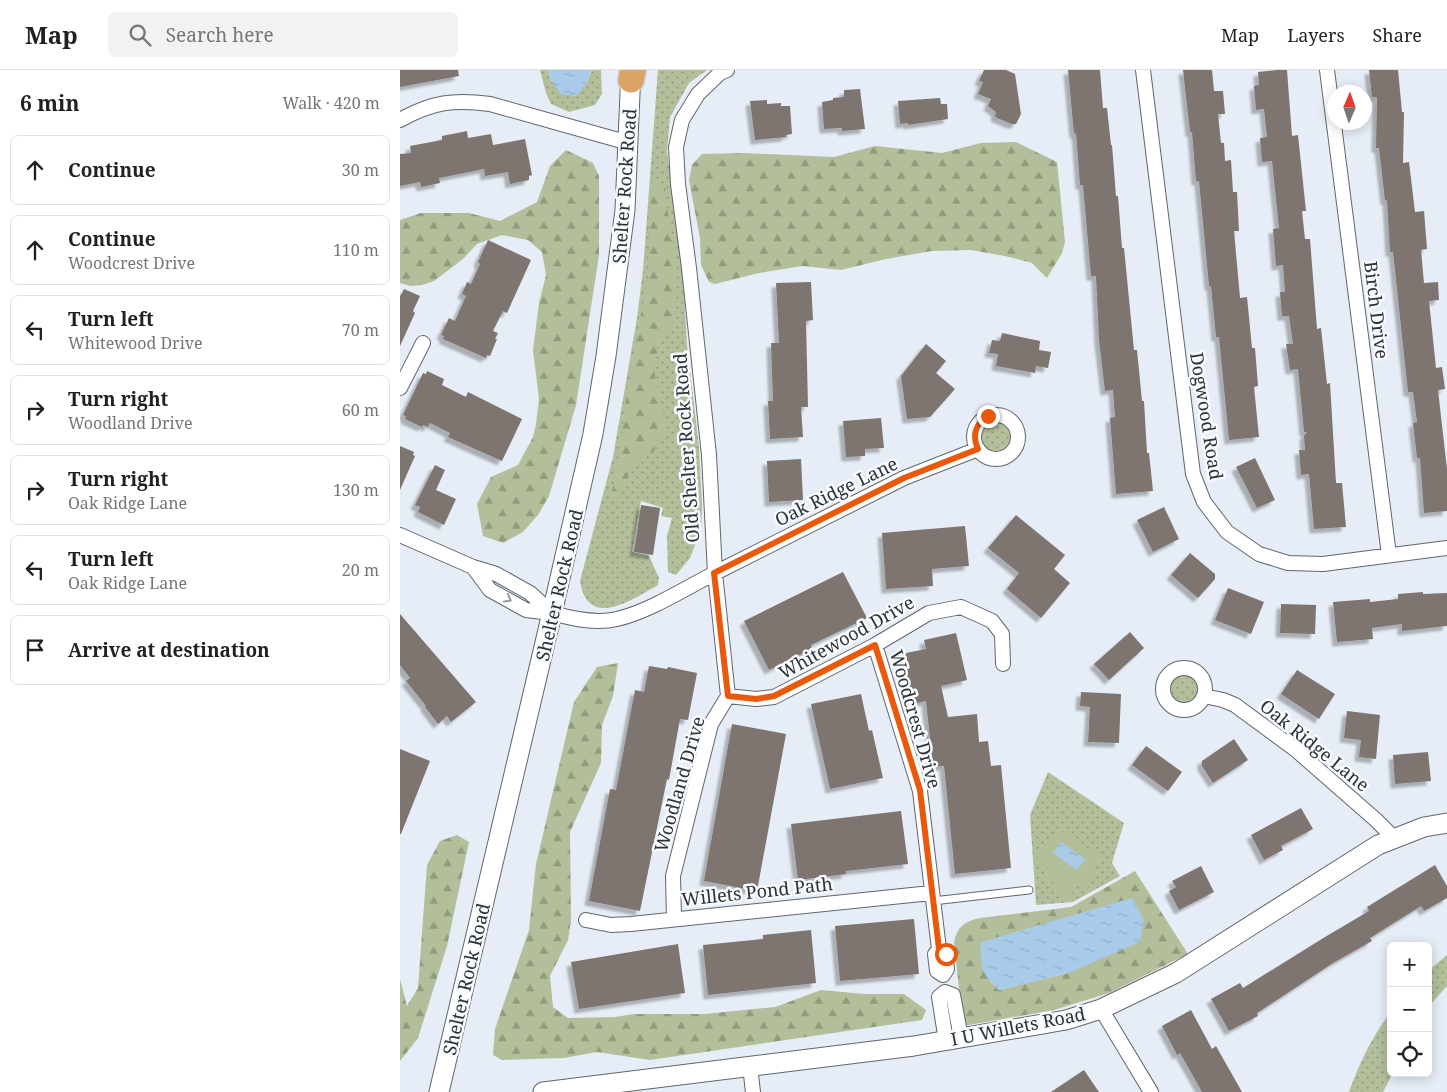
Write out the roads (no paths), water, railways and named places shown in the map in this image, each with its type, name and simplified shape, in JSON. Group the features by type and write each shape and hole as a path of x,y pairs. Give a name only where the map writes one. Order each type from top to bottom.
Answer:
{"main road":[{"name":"Shelter Rock Road","path":"439,1092 552,613 592,434 606,356 625,210 632,73"},
{"name":"I U Willets Road","path":"543,1092 622,1087 750,1066 914,1046 1066,1020 1101,1009 1176,973 1378,845 1424,827 1447,823"}],"street":[{"name":"Old Shelter Rock Road","path":"714,573 708,455 689,268 678,184 676,147 682,120 698,94 720,73 727,70"},
{"name":"Dogwood Road","path":"1142,70 1193,474 1204,502 1227,532 1258,554 1288,563 1323,564 1447,548"},
{"name":"Birch Drive","path":"1327,70 1389,555"},
{"path":"400,120 419,109 441,102 470,101 490,104 629,142"},
{"path":"400,388 423,343"},
{"name":"Oak Ridge Lane","path":"714,573 904,478 978,449"},
{"path":"400,535 472,567 490,590 526,610 552,613 568,618 615,620 645,608 714,573 728,696"},
{"name":"Whitewood Drive","path":"728,696 756,699 774,696 875,645 930,612 961,607 992,621 1002,634 1003,664"},
{"name":"Woodcrest Drive","path":"875,645 920,790 939,949 946,954 947,969 943,975 945,992 953,996 953,1039"},
{"name":"Woodland Drive","path":"674,919 673,876 712,724 728,696"},
{"name":"Oak Ridge Lane","path":"1204,696 1235,705 1296,750 1394,838"},
{"name":"Willets Pond Path","path":"586,920 611,925 932,897"},
{"path":"1101,1009 1151,1092"},
{"path":"750,1066 753,1092"}],"lane":[{"path":"932,897 1029,890"}],"water":[{"path":"548,70 592,70 586,84 576,96 561,94 552,82"},
{"path":"1061,842 1085,859 1077,870 1053,853"},
{"path":"1132,898 1144,920 1140,942 1068,973 999,990 985,974 981,963 981,942"}]}
